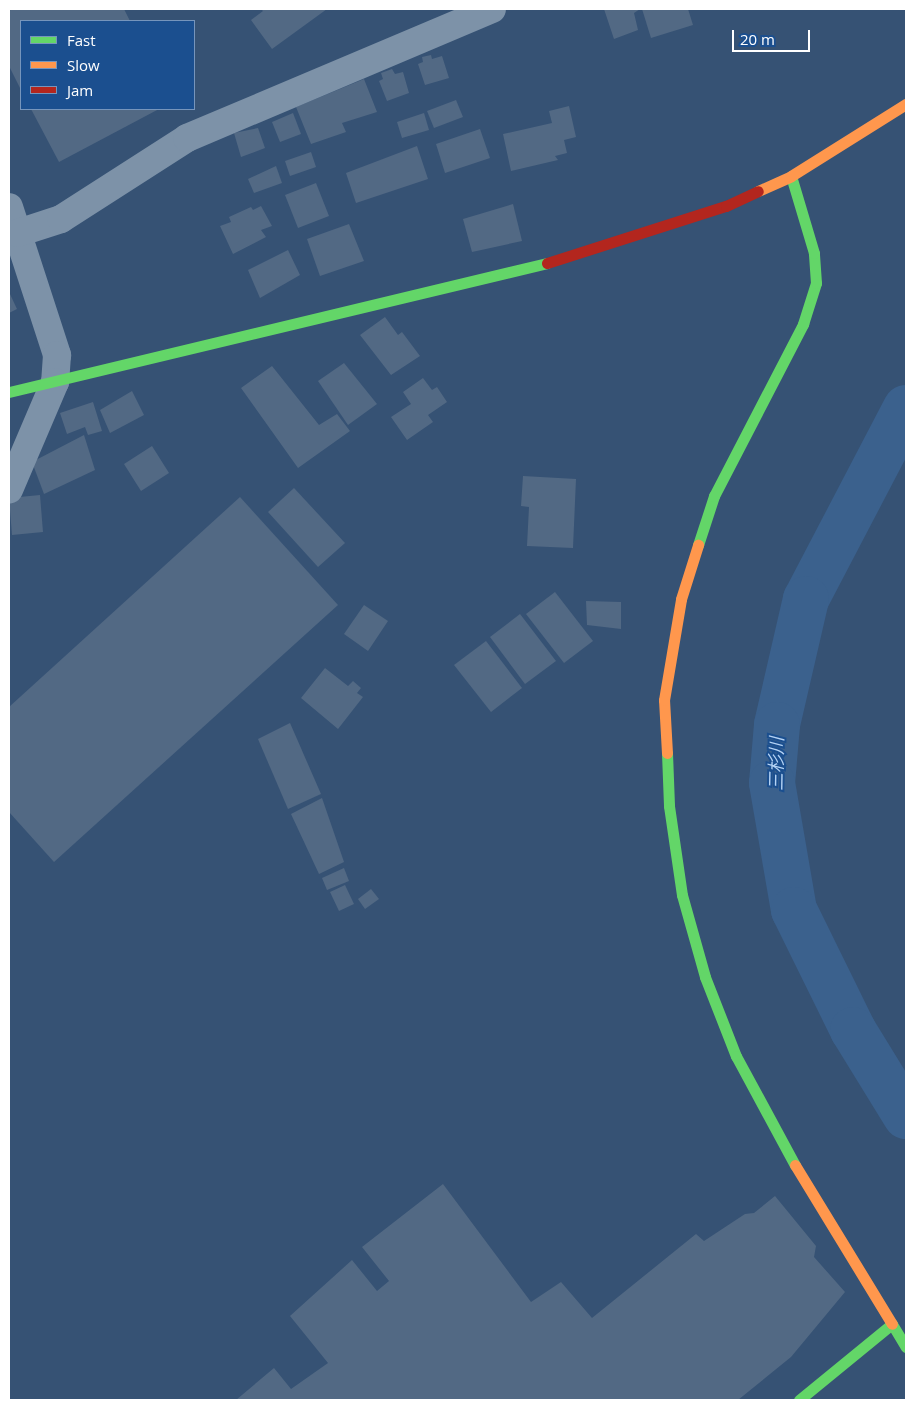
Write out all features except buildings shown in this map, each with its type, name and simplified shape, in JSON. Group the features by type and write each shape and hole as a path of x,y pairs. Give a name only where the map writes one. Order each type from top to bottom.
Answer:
{"street":[{"path":"18,233 61,219 187,138 492,9"},
{"path":"9,392 575,256 726,206 791,176 906,104"},
{"path":"791,176 814,254 816,283 802,324 714,496 681,599 664,700 669,806 682,895 704,977 736,1056 774,1130 906,1347"},
{"path":"9,207 56,355 54,382 9,490"},
{"path":"799,1400 892,1324"}],"waterway":[{"name":"三杉川","path":"906,408 806,599 777,725 772,783 794,910 853,1030 906,1116"}],"traffic: fast":[{"path":"698,545 714,496 803,324 816,283 814,253 791,176"},
{"path":"9,392 547,263"},
{"path":"667,753 669,806 682,895 705,977 736,1056 795,1165"},
{"path":"799,1400 892,1324 906,1347"}],"traffic: slow":[{"path":"758,191 791,176 906,104"},
{"path":"667,753 664,700 681,599 698,545"},
{"path":"795,1165 892,1324"}],"traffic: jam":[{"path":"547,263 726,206 758,191"}]}
